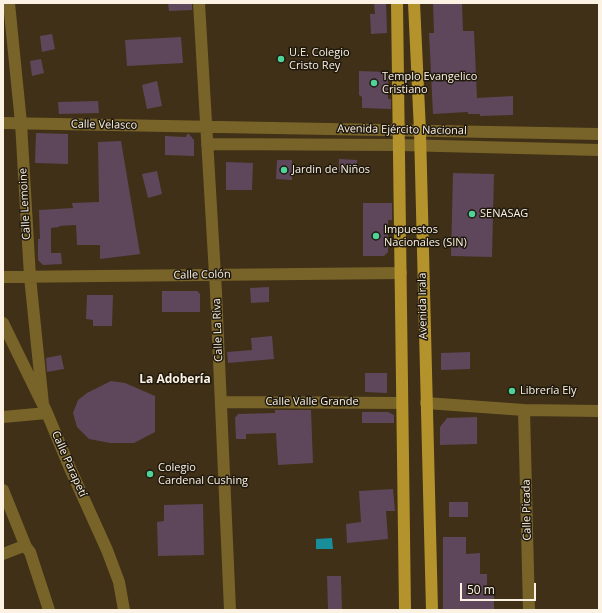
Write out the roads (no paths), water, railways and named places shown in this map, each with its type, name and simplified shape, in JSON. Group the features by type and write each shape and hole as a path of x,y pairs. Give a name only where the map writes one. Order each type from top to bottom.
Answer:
{"main road":[{"name":"Avenida Irala","path":"397,3 400,130 405,610"},
{"name":"Avenida Irala","path":"414,3 420,131 432,610"}],"street":[{"name":"Calle Lemoine","path":"9,3 21,123 30,276 45,409"},
{"name":"Calle La Riva","path":"199,3 215,275 230,610"},
{"name":"Calle Velasco","path":"3,123 206,127"},
{"name":"Avenida Ejército Nacional","path":"206,127 599,134"},
{"name":"Avenida Ejército Nacional","path":"207,144 400,145 599,150"},
{"name":"Calle Colón","path":"3,277 401,273"},
{"name":"Calle Parapetí","path":"3,323 45,409 107,550 119,582 121,610"},
{"name":"Calle Valle Grande","path":"221,402 402,403"},
{"path":"426,403 524,410 599,411"},
{"path":"3,417 45,409"},
{"name":"Calle Picada","path":"524,410 529,610"},
{"path":"3,490 26,547 30,552 49,610"},
{"path":"3,554 21,547 26,547"}],"water":[{"path":"332,538 333,549 316,549 316,539"}],"place":[{"name":"U.E. Colegio Cristo Rey","path":"281,59"},
{"name":"Templo Evangelico Cristiano","path":"374,83"},
{"name":"Jardin de Niños","path":"284,170"},
{"name":"SENASAG","path":"472,214"},
{"name":"Impuestos Nacionales (SIN)","path":"376,236"},
{"name":"Librería Ely","path":"512,391"},
{"name":"Colegio Cardenal Cushing","path":"150,474"}],"district":[{"name":"La Adobería","path":"175,380"}]}
